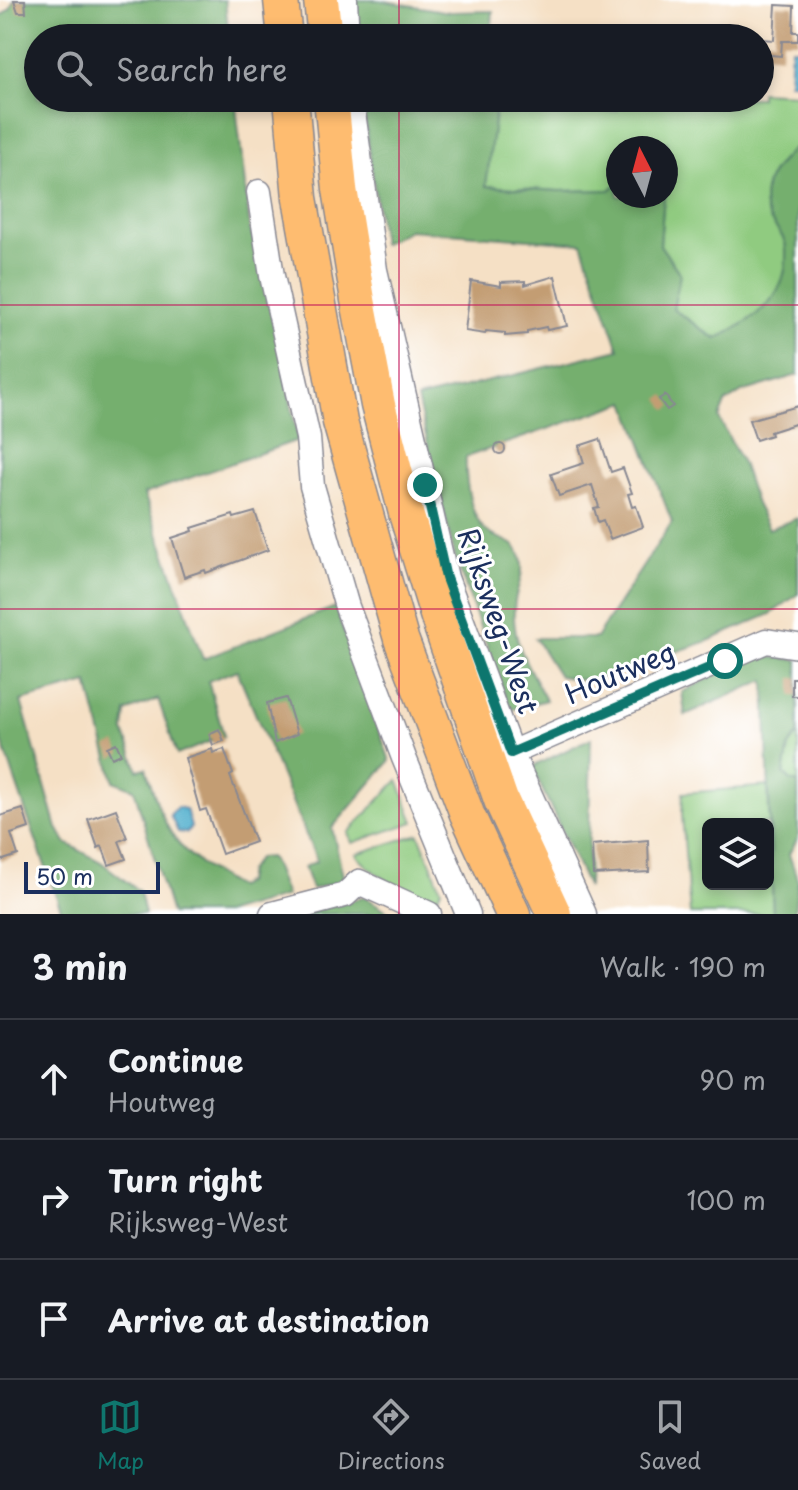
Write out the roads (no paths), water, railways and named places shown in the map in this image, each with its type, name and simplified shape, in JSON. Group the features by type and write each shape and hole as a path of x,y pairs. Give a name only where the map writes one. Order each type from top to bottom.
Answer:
{"highway":[{"path":"281,0 284,24"},
{"path":"321,0 324,24"},
{"path":"292,112 300,198 340,422 401,639 467,814 513,914"},
{"path":"332,112 340,189 358,300 378,405 407,517 440,624 501,800 554,914"}],"street":[{"path":"345,0 346,24"},
{"name":"Rijksweg-West","path":"353,112 375,270 446,578 511,753 584,914"},
{"path":"259,192 272,276 308,438 312,486 347,607 465,908 438,914"},
{"name":"Houtweg","path":"511,753 766,641 798,646"},
{"path":"272,914 345,895 359,882 429,914"}],"water":[{"path":"791,48 798,48 798,83 789,82"},
{"path":"177,807 186,809 191,827 186,833 178,832 170,815"}]}
